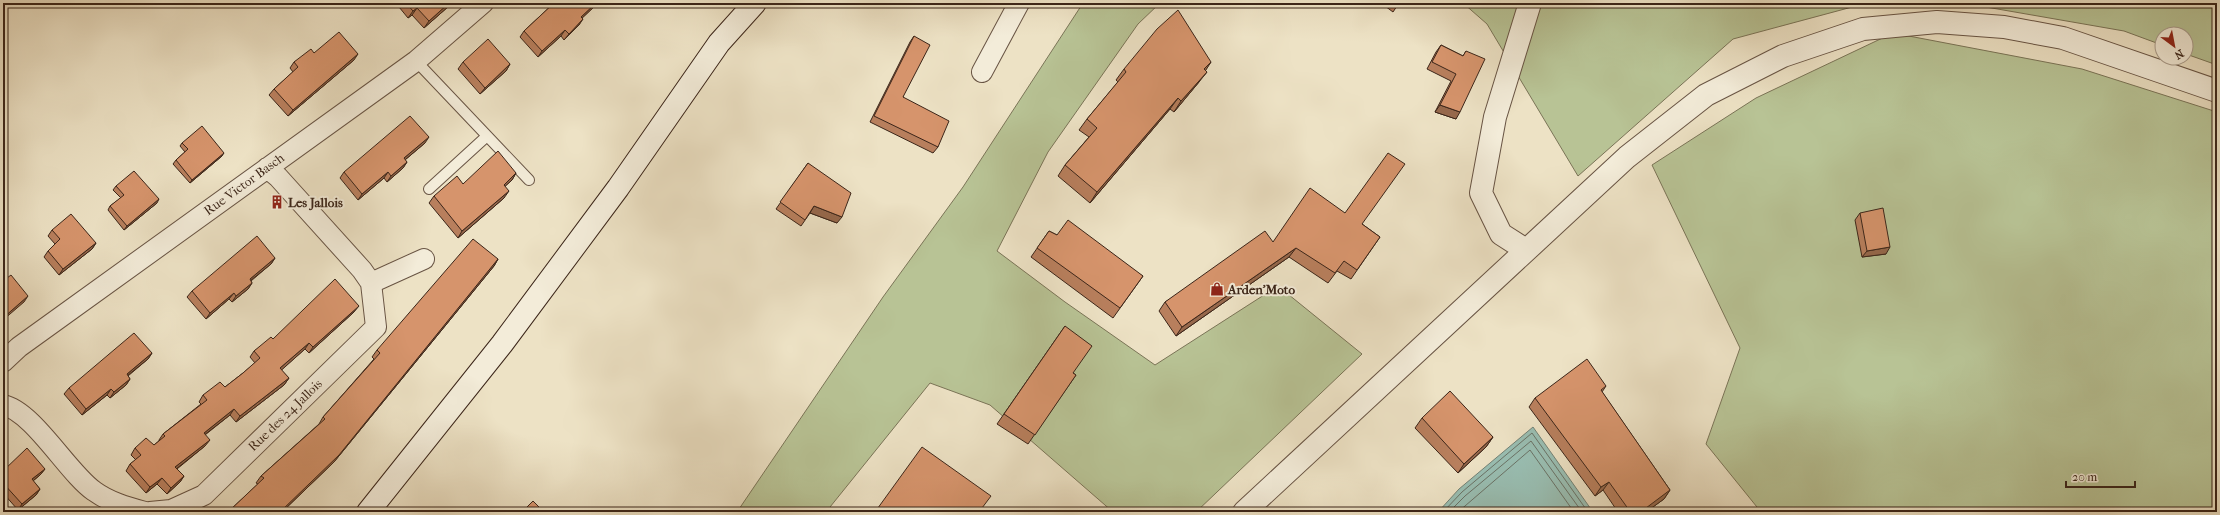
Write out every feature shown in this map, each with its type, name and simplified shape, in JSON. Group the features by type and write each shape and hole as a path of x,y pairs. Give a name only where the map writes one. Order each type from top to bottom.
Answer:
{"street":[{"name":"Rue Victor Basch","path":"3,362 19,347 416,61 483,3"},
{"path":"368,512 502,344 618,188 719,43 755,3"},
{"path":"982,72 1019,3"},
{"path":"1526,250 1501,234 1481,192 1495,117 1530,3"},
{"path":"1244,512 1627,157 1706,95 1783,56 1863,29 1938,22 2004,27 2063,38 2217,91"},
{"name":"Rue des 24 Jallois","path":"150,512 172,510 204,495 376,327 371,283 362,270 278,177 266,168"},
{"path":"371,283 424,259"},
{"path":"3,405 29,421 93,491 117,504 145,512"}],"lane":[{"path":"416,61 529,180"},
{"path":"429,189 487,136"}],"green space":[{"path":"1083,3 1160,3 1138,24 1048,152 997,251 1065,302 1155,365 1278,286 1362,354 1196,512 1113,512 990,405 930,383 826,512 737,512 883,297 963,187"},
{"path":"1463,3 1867,3 1733,39 1578,176 1487,24"},
{"path":"1963,3 2217,3 2217,65 2194,57 2194,26 2154,26 2154,42 2124,31"},
{"path":"1893,33 2082,69 2217,112 2217,512 1761,512 1706,444 1740,348 1652,165 1756,98"}],"water":[{"path":"1533,427 1593,512 1438,512 1459,489"}],"building":[{"path":"406,3 449,3 429,21 417,8 413,11"},
{"path":"554,3 596,3 581,17 583,19 569,34 565,30 542,51 524,31"},
{"path":"1178,10 1211,62 1204,69 1207,72 1181,101 1178,98 1097,192 1065,165 1097,128 1087,119 1126,72 1124,69 1157,29"},
{"path":"339,32 358,54 293,110 274,89 298,67 294,62 311,49 314,53"},
{"path":"914,36 930,45 903,97 949,121 938,147 874,116"},
{"path":"488,39 510,64 485,88 463,62"},
{"path":"1441,45 1463,56 1466,51 1485,59 1460,112 1440,105 1456,74 1432,62"},
{"path":"410,116 429,137 404,158 407,162 391,176 388,172 362,194 344,172"},
{"path":"202,126 224,153 192,180 176,160 188,149 182,143"},
{"path":"498,151 516,173 504,185 509,191 462,231 434,196 457,176 463,184"},
{"path":"1388,153 1405,164 1362,224 1380,237 1357,270 1344,261 1335,273 1296,248 1182,327 1165,302 1265,231 1273,242 1310,188 1345,213"},
{"path":"808,163 851,193 842,217 814,206 805,220 780,202"},
{"path":"134,171 159,199 127,226 110,206 124,195 116,186"},
{"path":"1883,208 1890,247 1867,251 1860,213"},
{"path":"71,214 96,243 63,269 48,251 60,239 52,230"},
{"path":"1068,220 1143,276 1120,308 1037,248 1049,231 1057,235"},
{"path":"257,236 275,258 250,279 252,283 236,296 234,293 210,313 192,291"},
{"path":"473,239 498,259 339,455 280,512 228,512 264,478 261,476 325,419 323,417 380,353 377,350"},
{"path":"11,275 28,296 3,318 3,281"},
{"path":"335,279 359,306 313,347 309,343 280,368 289,378 240,416 234,409 204,433 210,440 175,467 184,476 171,488 162,478 150,487 130,464 141,455 135,448 146,438 154,445 165,436 163,434 207,400 203,395 220,382 225,387 243,373 260,358 254,351 271,337 273,339"},
{"path":"1065,326 1092,346 1073,373 1076,375 1035,435 1004,414"},
{"path":"134,333 152,353 127,374 130,379 114,392 111,389 86,409 69,388"},
{"path":"1587,359 1606,386 1601,390 1670,490 1642,511 1629,510 1609,482 1601,487 1535,398"},
{"path":"1450,391 1493,437 1464,464 1422,418"},
{"path":"922,447 991,496 979,512 875,512"},
{"path":"27,448 45,469 32,479 40,489 22,504 3,483 3,471"},
{"path":"533,501 544,512 522,512"}],"place":[{"name":"Les Jallois","path":"277,202"},
{"name":"Arden'Moto","path":"1217,289"}]}
